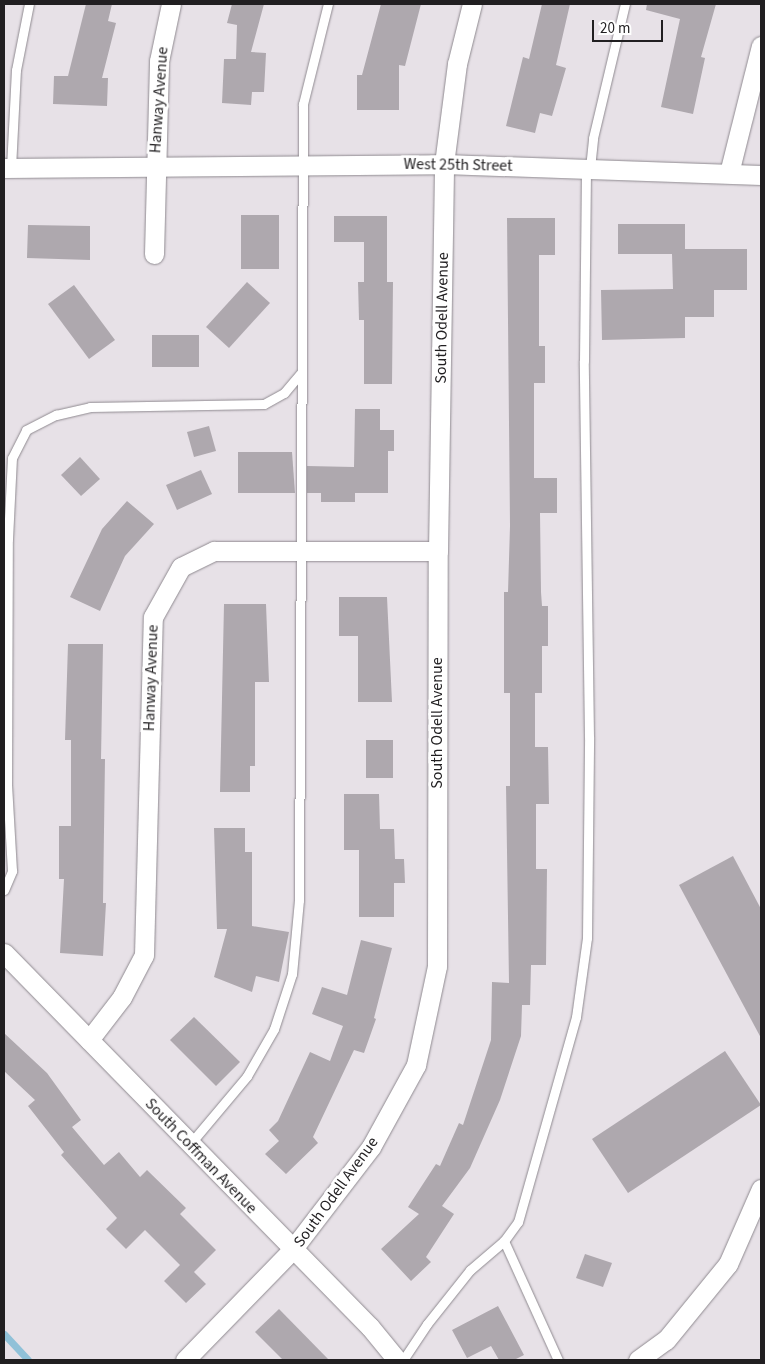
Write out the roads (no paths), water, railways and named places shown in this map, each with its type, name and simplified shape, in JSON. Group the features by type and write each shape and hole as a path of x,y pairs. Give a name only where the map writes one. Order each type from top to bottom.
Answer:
{"street":[{"name":"Hanway Avenue","path":"154,167 159,61 171,4"},
{"name":"South Odell Avenue","path":"185,1360 292,1250 371,1147 416,1065 420,1047 437,966 438,550 444,164 457,64 472,4"},
{"path":"729,173 761,46"},
{"name":"West 25th Street","path":"7,168 444,164 761,175"},
{"path":"154,167 154,254"},
{"name":"Hanway Avenue","path":"89,1040 122,997 144,955 153,617 181,567 214,550 438,550"},
{"name":"South Coffman Avenue","path":"4,953 292,1250 370,1327 397,1360"},
{"path":"638,1360 666,1340 728,1264 761,1188"}],"lane":[{"path":"7,168 16,70 29,4"},
{"path":"190,1144 247,1076 274,1030 292,974 298,900 303,104 328,4"},
{"path":"404,1360 427,1324 470,1270 504,1241 518,1222 557,1090 576,1016 587,938 589,737 584,361 588,168 599,110 625,4"},
{"path":"4,890 12,871 7,785 11,476 12,458 26,430 56,415 90,407 264,404 284,394 301,373"},
{"path":"504,1241 558,1360"}],"waterway":[{"path":"4,1334 28,1360"}]}
